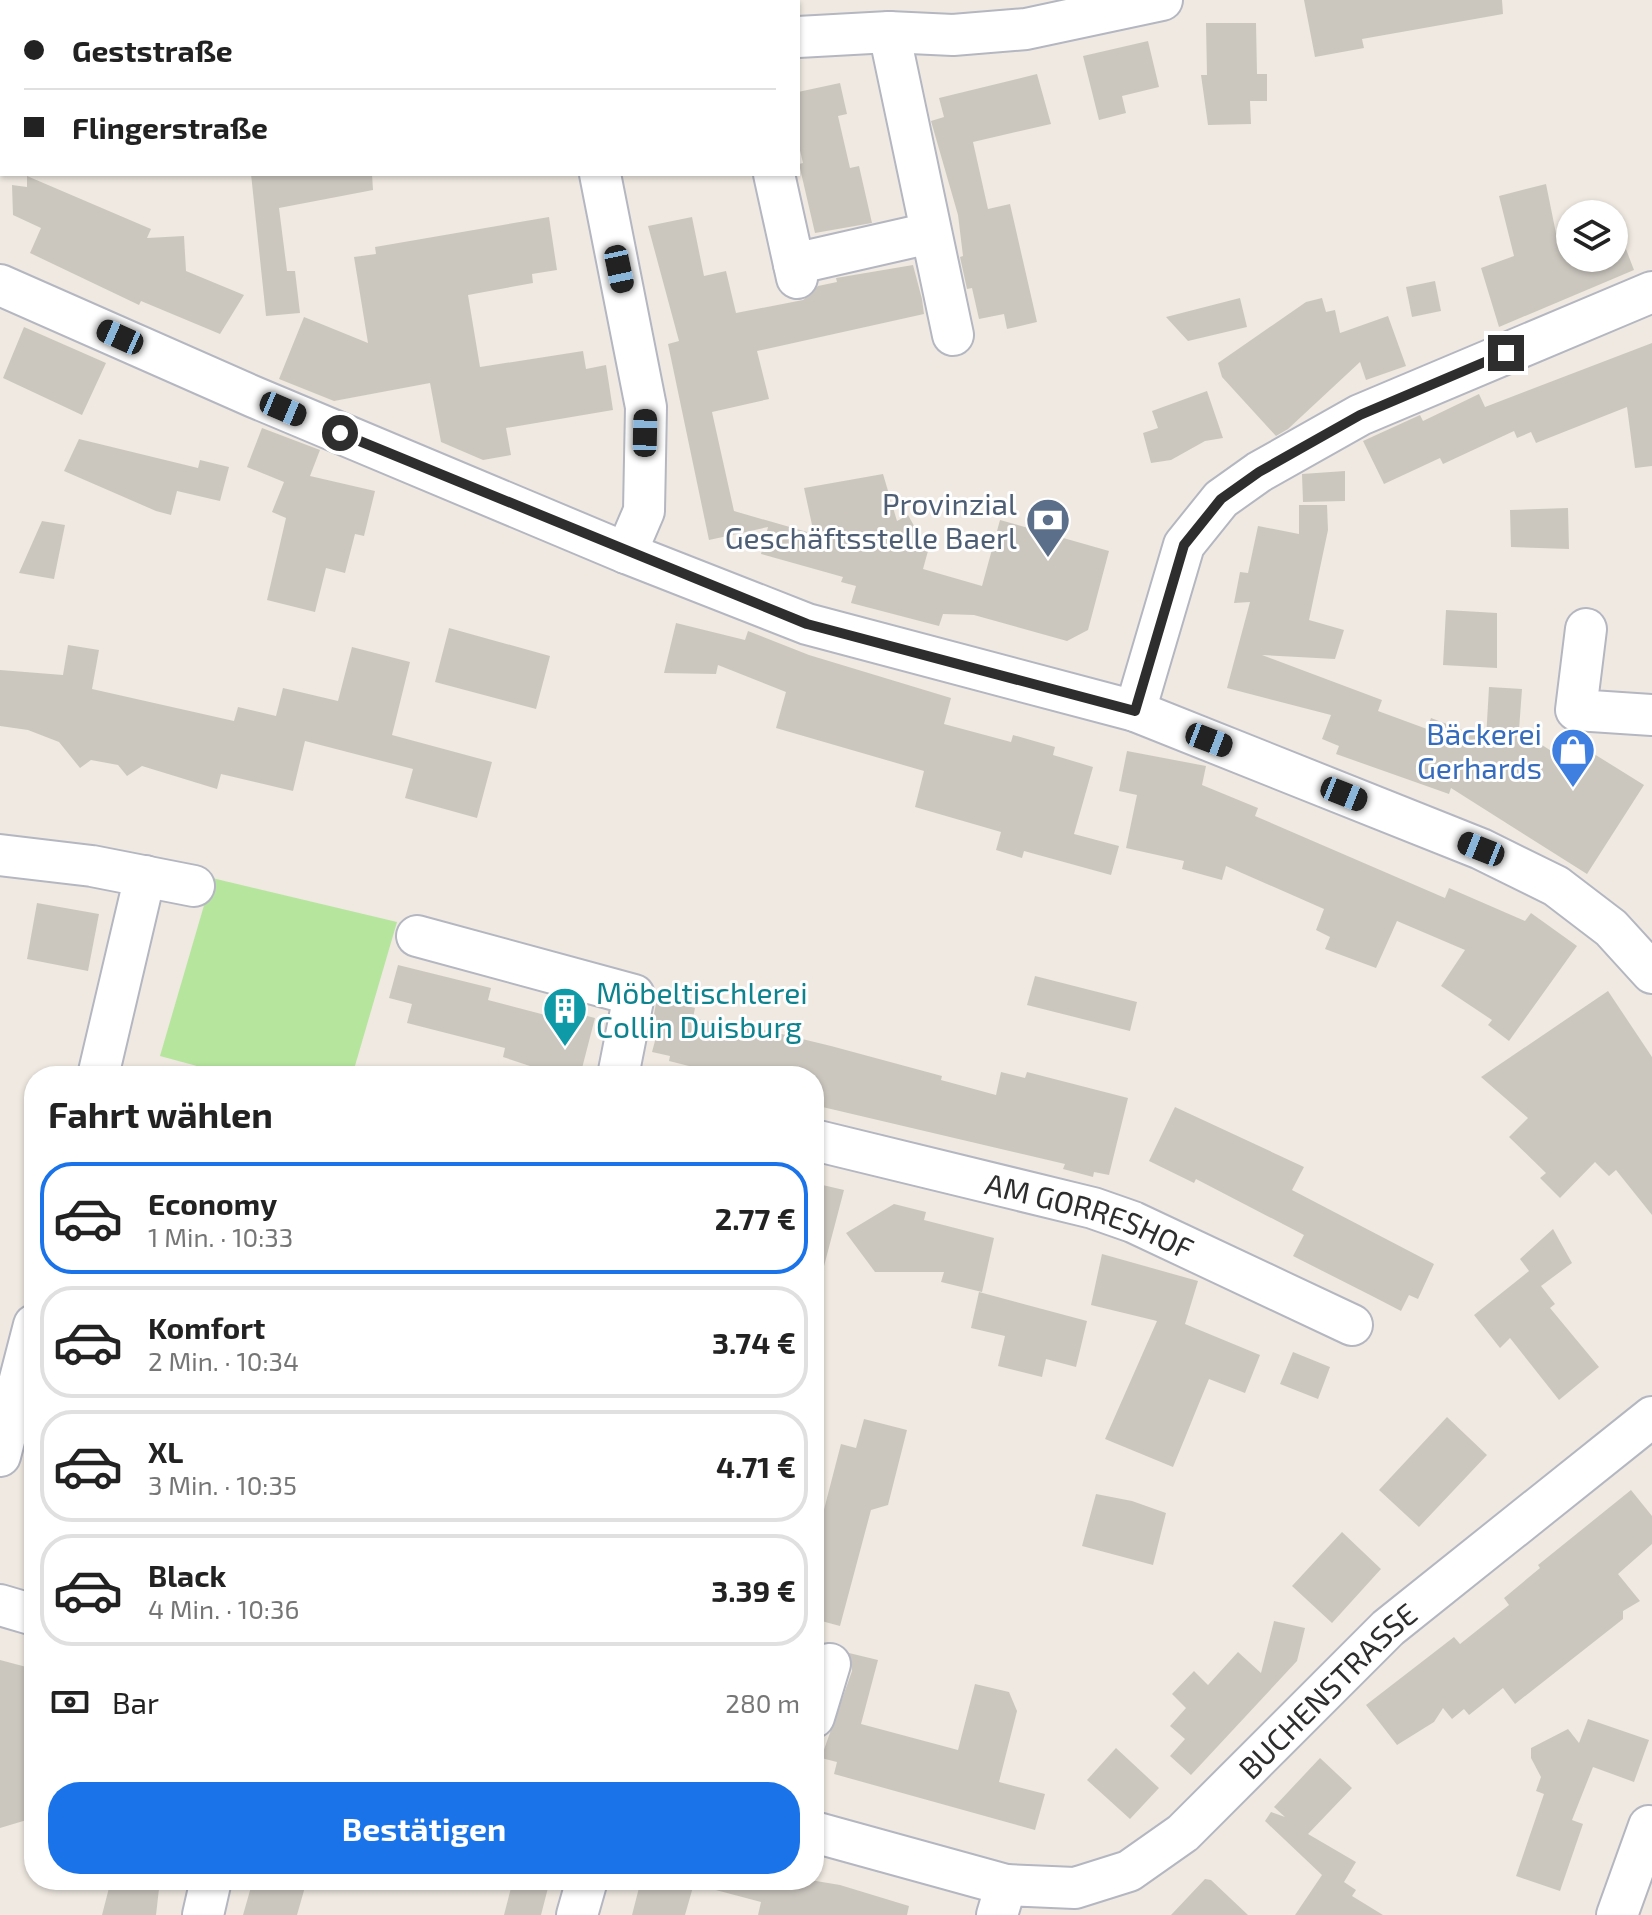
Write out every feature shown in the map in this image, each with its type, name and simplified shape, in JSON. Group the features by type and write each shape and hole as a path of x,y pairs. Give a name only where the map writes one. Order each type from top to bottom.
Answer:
{"street":[{"path":"800,37 889,32 953,35 1026,29 1162,0"},
{"path":"889,32 953,335"},
{"path":"600,176 646,407 644,511 626,553"},
{"path":"774,176 795,271 930,233"},
{"path":"0,285 254,397 626,553 807,624 1135,711 1481,849 1556,886 1611,928 1652,973"},
{"path":"1135,711 1184,545 1221,499 1259,472 1360,415 1652,292"},
{"path":"1586,629 1576,710 1652,715"},
{"path":"0,855 194,886"},
{"path":"100,1066 145,876"},
{"path":"417,936 634,995 620,1066"},
{"name":"AM GORRESHOF","path":"824,1142 1093,1208 1133,1222 1352,1325"},
{"path":"0,1456 24,1364"},
{"name":"BUCHENSTRASSE","path":"824,1836 1001,1900 1075,1888 1129,1871 1183,1833 1388,1628 1652,1417"},
{"path":"0,1605 24,1612"},
{"path":"824,1684 830,1664"},
{"path":"1617,1915 1649,1826"},
{"path":"203,1915 209,1890"},
{"path":"577,1915 584,1890"}],"green space":[{"path":"212,878 397,922 355,1066 197,1066 160,1056"}],"building":[{"path":"1304,0 1502,0 1503,14 1362,39 1364,48 1315,57"},
{"path":"1206,23 1256,23 1257,74 1267,74 1267,101 1250,101 1251,124 1208,125 1201,75 1207,75"},
{"path":"1148,41 1159,87 1122,96 1126,113 1099,120 1083,56"},
{"path":"1037,74 1051,124 973,142 988,209 1010,204 1037,322 1007,329 1004,314 979,319 972,288 967,289 960,257 963,256 958,215 931,121 944,117 939,98"},
{"path":"840,83 847,114 838,116 850,168 859,166 872,223 815,233 800,168 803,163 800,150 800,92"},
{"path":"27,176 151,229 147,238 184,236 186,271 244,295 220,334 141,301 139,305 30,253 41,228 13,215 12,185 27,187"},
{"path":"251,176 372,176 373,190 279,208 287,271 295,271 300,313 266,316"},
{"path":"1546,184 1556,233 1556,272 1628,272 1628,254 1634,270 1499,327 1481,268 1514,256 1499,196"},
{"path":"549,217 557,270 532,274 533,283 468,295 480,367 583,351 586,369 606,365 613,410 506,428 511,455 483,460 441,442 430,383 334,401 279,379 304,317 368,343 354,257 376,254 375,247"},
{"path":"692,217 704,276 726,271 736,313 803,300 818,286 837,282 836,278 913,265 922,299 924,314 757,351 769,399 712,412 734,511 814,534 804,488 883,474 897,521 908,515 928,551 923,569 982,586 1000,520 1109,551 1088,630 1067,641 974,615 943,614 939,626 851,603 856,586 841,582 843,577 761,554 768,527 709,540 668,344 679,341 648,226"},
{"path":"1435,281 1441,311 1412,317 1406,287"},
{"path":"1240,298 1247,327 1188,341 1166,317"},
{"path":"1322,298 1326,312 1335,310 1340,333 1388,316 1406,366 1366,380 1360,362 1288,429 1276,436 1222,377 1218,363 1306,302"},
{"path":"24,327 106,363 82,415 3,378"},
{"path":"1652,343 1652,466 1635,468 1627,407 1536,443 1531,432 1517,438 1514,431 1443,464 1440,458 1384,484 1363,441 1420,415 1423,421 1479,394 1485,407"},
{"path":"1207,391 1223,438 1205,441 1171,460 1151,463 1143,433 1158,428 1152,411"},
{"path":"262,428 320,450 310,476 375,491 364,536 355,534 345,573 326,568 315,612 267,600 286,518 272,512 284,482 247,467"},
{"path":"79,439 198,468 200,460 229,467 220,501 177,491 171,515 64,471"},
{"path":"1345,471 1345,501 1303,502 1302,474"},
{"path":"1299,505 1327,505 1328,530 1309,620 1344,630 1335,659 1262,655 1382,700 1378,711 1427,729 1431,718 1486,739 1489,687 1522,689 1519,730 1559,756 1570,739 1644,785 1587,874 1451,788 1449,794 1336,754 1339,746 1322,739 1331,715 1227,688 1250,602 1234,603 1240,572 1248,573 1258,526 1299,534"},
{"path":"1568,508 1569,549 1511,547 1510,510"},
{"path":"42,521 65,525 54,579 19,573"},
{"path":"1446,610 1497,613 1497,668 1443,665"},
{"path":"676,623 745,640 748,631 809,655 951,698 944,724 1011,742 1013,735 1055,747 1053,755 1093,767 1074,834 1119,846 1111,875 1024,851 1022,858 996,850 1001,832 915,807 924,771 776,728 786,692 718,665 716,674 664,673"},
{"path":"449,628 550,656 536,709 435,682"},
{"path":"68,645 99,650 92,689 234,721 238,707 276,716 283,688 338,701 352,647 410,662 392,735 492,762 477,818 405,798 413,769 305,741 293,791 221,774 217,789 142,766 127,776 118,765 91,760 80,768 59,742 28,730 0,726 0,670 63,675"},
{"path":"1127,751 1206,766 1202,785 1258,808 1255,816 1445,898 1449,888 1525,921 1531,913 1577,946 1509,1041 1488,1025 1492,1020 1441,986 1465,950 1397,921 1376,968 1325,949 1330,937 1316,930 1324,909 1226,866 1222,880 1182,869 1184,861 1126,848 1137,795 1119,791"},
{"path":"37,903 99,914 88,971 27,959"},
{"path":"398,965 491,988 488,1000 549,1016 552,1007 595,1018 583,1066 530,1066 503,1057 505,1048 407,1023 412,1004 389,998"},
{"path":"1035,976 1137,1002 1130,1031 1027,1005"},
{"path":"1608,991 1652,1057 1652,1215 1616,1170 1609,1176 1595,1162 1560,1198 1540,1178 1546,1173 1509,1137 1528,1118 1481,1077"},
{"path":"657,998 695,1008 693,1018 743,1030 745,1025 831,1046 942,1076 941,1080 996,1095 1001,1072 1025,1078 1027,1072 1128,1098 1109,1175 1094,1172 1093,1177 1063,1169 1065,1164 824,1107 824,1066 689,1066 669,1061 670,1056 652,1052 659,1026 652,1025"},
{"path":"1175,1107 1304,1167 1292,1190 1434,1264 1418,1299 1409,1295 1401,1311 1293,1256 1304,1235 1196,1179 1194,1183 1149,1161"},
{"path":"824,1185 844,1190 824,1266"},
{"path":"894,1204 926,1212 924,1220 994,1238 982,1292 941,1282 944,1272 875,1272 846,1233"},
{"path":"1553,1229 1572,1263 1541,1286 1555,1304 1550,1308 1599,1367 1559,1400 1510,1338 1500,1348 1474,1315 1529,1271 1520,1259"},
{"path":"1102,1254 1198,1281 1185,1324 1260,1355 1245,1393 1209,1379 1173,1467 1105,1439 1157,1321 1091,1305"},
{"path":"979,1292 1087,1321 1076,1367 1046,1359 1042,1377 998,1366 1005,1336 971,1328"},
{"path":"1293,1352 1330,1367 1318,1399 1280,1384"},
{"path":"1447,1417 1487,1455 1419,1527 1379,1490"},
{"path":"864,1419 907,1430 888,1505 871,1510 840,1626 824,1622 824,1509 841,1444 856,1448"},
{"path":"1631,1490 1652,1516 1652,1544 1618,1574 1640,1601 1623,1611 1623,1619 1515,1704 1503,1688 1469,1715 1464,1709 1452,1719 1443,1708 1434,1722 1397,1745 1366,1705 1454,1637 1460,1644 1509,1605 1504,1598 1540,1568 1538,1565"},
{"path":"1096,1494 1132,1501 1166,1513 1153,1565 1082,1546"},
{"path":"1342,1532 1381,1569 1332,1623 1292,1586"},
{"path":"1274,1621 1305,1628 1297,1661 1191,1775 1170,1756 1185,1739 1170,1726 1186,1708 1172,1694 1194,1671 1208,1685 1238,1652 1261,1673"},
{"path":"849,1653 878,1660 861,1724 958,1750 975,1684 1009,1692 1017,1711 999,1782 1045,1794 1035,1830 834,1774 837,1762 824,1759 824,1750 852,1671"},
{"path":"0,1660 24,1666 24,1821 0,1828"},
{"path":"1588,1719 1649,1740 1634,1782 1593,1767 1572,1820 1583,1824 1560,1891 1516,1876 1544,1794 1536,1791 1541,1777 1531,1758 1531,1748 1568,1729 1579,1743"},
{"path":"1116,1748 1159,1788 1130,1819 1087,1780"},
{"path":"1320,1758 1352,1788 1308,1834 1356,1862 1344,1882 1356,1890 1352,1896 1383,1915 1295,1915 1322,1875 1265,1821 1271,1812 1285,1817 1274,1807"},
{"path":"1205,1879 1211,1880 1248,1915 1171,1915"},
{"path":"824,1882 909,1906 907,1915 758,1915 761,1902 716,1890 824,1890"},
{"path":"108,1890 159,1890 156,1915 102,1915"},
{"path":"250,1890 304,1890 297,1915 243,1915"},
{"path":"510,1890 547,1890 541,1915 504,1915"},
{"path":"638,1890 692,1890 685,1915 632,1915"}],"place":[{"name":"Provinzial Geschäftsstelle Baerl","path":"1048,559"},
{"name":"Bäckerei Gerhards","path":"1573,789"},
{"name":"Möbeltischlerei Collin Duisburg","path":"565,1048"}],"route":[{"path":"340,433 626,553 807,624 1135,711 1184,545 1221,499 1259,472 1360,415 1506,353"}]}
